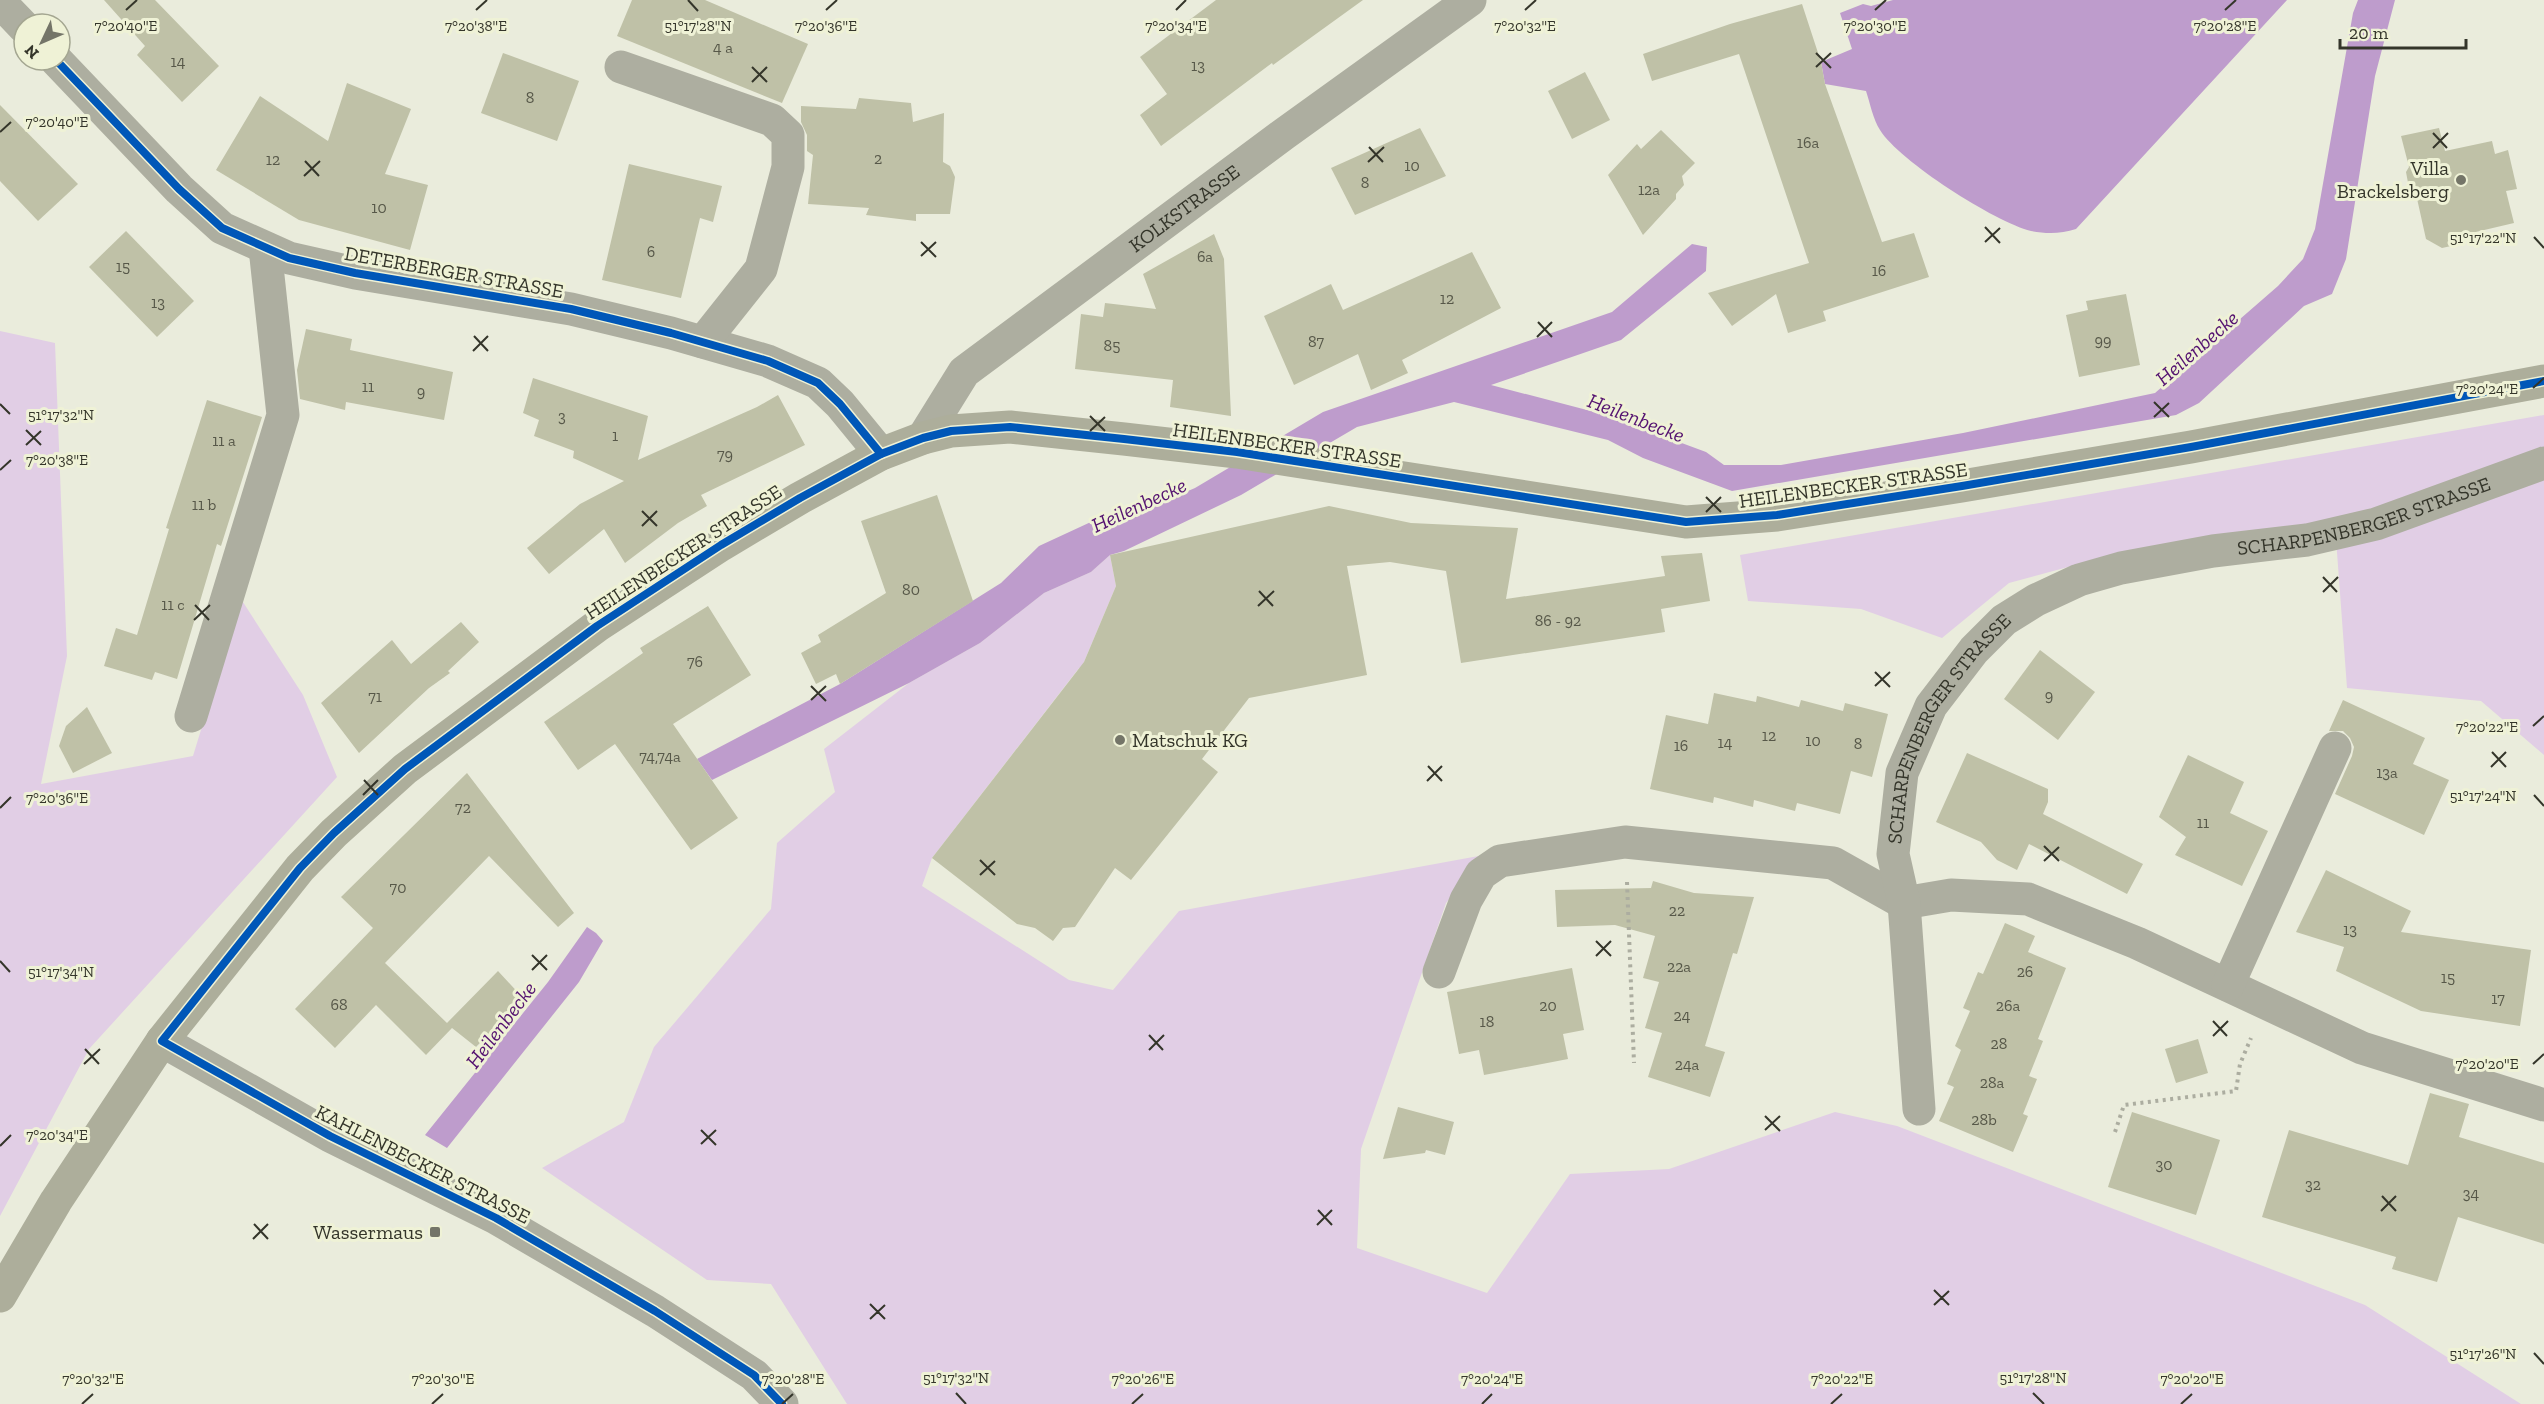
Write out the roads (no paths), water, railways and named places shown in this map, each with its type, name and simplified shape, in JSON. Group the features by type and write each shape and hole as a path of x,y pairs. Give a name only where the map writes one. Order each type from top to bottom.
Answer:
{"main road":[{"name":"HEILENBECKER STRASSE","path":"0,1296 56,1201 162,1041 300,868 334,833 405,769 597,626 722,545 800,498 881,454 923,438 951,431 1010,427 1236,452 1686,522 1754,517 1962,486 2145,455 2544,381"}],"street":[{"name":"KOLKSTRASSE","path":"923,438 964,372 1284,134 1470,0"},
{"path":"0,2 12,14"},
{"path":"621,67 772,120 788,135 788,167 761,269 703,342"},
{"name":"DETERBERGER STRASSE","path":"67,72 179,189 222,228 289,258 356,273 571,309 768,360 818,383 840,404 881,454"},
{"path":"191,716 283,415 265,248"},
{"name":"SCHARPENBERGER STRASSE","path":"1919,1109 1905,903 1893,854 1902,773 1931,706 1974,650 2004,621 2036,600 2079,580 2121,568 2213,551 2307,540 2376,524 2544,464"},
{"path":"2228,985 2335,748"},
{"path":"1439,972 1466,900 1481,874 1500,861 1625,842 1833,862 1905,903 1951,895 2028,899 2137,944 2362,1048 2544,1105"},
{"name":"KAHLENBECKER STRASSE","path":"162,1041 330,1136 496,1218 645,1305 754,1375 782,1404"}],"place":[{"name":"Villa Brackelsberg","path":"2461,180"},
{"name":"Matschuk KG","path":"1120,740"},
{"name":"Wassermaus","path":"435,1232"}],"water label":[{"name":"Heilenbecke","path":"2197,348"},
{"name":"Heilenbecke","path":"1636,418"},
{"name":"Heilenbecke","path":"1139,505"},
{"name":"Heilenbecke","path":"501,1025"}]}
